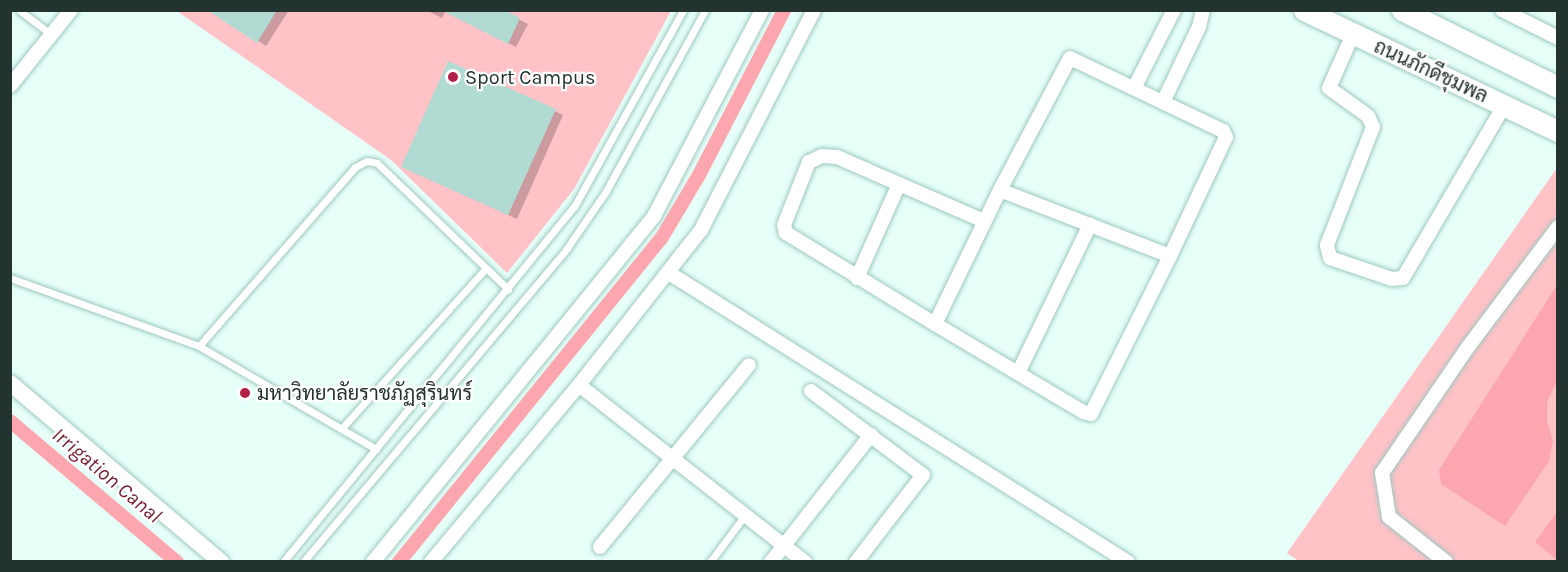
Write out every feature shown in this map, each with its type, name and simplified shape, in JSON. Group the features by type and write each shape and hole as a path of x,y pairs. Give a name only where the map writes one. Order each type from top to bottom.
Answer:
{"main road":[{"name":"ถนนภักดีชุมพล","path":"1304,10 1557,131"},
{"name":"ถนนภักดีชุมพล","path":"1402,10 1557,87"}],"street":[{"path":"10,86 71,10"},
{"path":"373,561 654,216 762,10"},
{"path":"431,561 579,385 669,273 714,206 814,10"},
{"path":"1134,87 1174,10"},
{"path":"1163,102 1199,27 1203,10"},
{"path":"1502,10 1557,38"},
{"path":"1353,34 1329,87 1368,116 1372,127 1327,245 1330,258 1392,279 1403,278 1504,106"},
{"path":"935,324 999,190 1070,58 1223,131 1226,137 1091,414 1018,373 856,278 786,233 784,225 809,162 822,156 837,157 984,221"},
{"path":"856,278 899,184"},
{"path":"999,190 1170,256"},
{"path":"1018,373 1090,225"},
{"path":"1446,561 1389,517 1382,473 1468,347 1557,227"},
{"path":"669,273 1128,561"},
{"path":"600,547 749,365"},
{"path":"10,383 221,561"},
{"path":"579,385 805,561"},
{"path":"811,391 923,475 856,561"},
{"path":"771,561 871,435"}],"lane":[{"path":"18,10 52,35"},
{"path":"283,561 508,289 590,181 683,10"},
{"path":"303,561 567,248 605,193 705,10"},
{"path":"199,346 356,167 367,161 377,163 508,289"},
{"path":"342,428 486,268"},
{"path":"10,278 199,346 376,449"},
{"path":"710,561 745,515"}],"shaded area":[{"name":"Sport Campus","path":"177,11 671,11 574,189 507,273 391,160"},
{"path":"1557,168 1557,561 1300,562 1287,553"},
{"path":"1557,285 1557,380 1547,403 1547,422 1553,441 1549,461 1505,526 1441,484 1439,470"},
{"path":"1557,512 1558,560 1535,542"}],"building":[{"path":"207,10 277,10 257,43"},
{"path":"441,10 504,10 520,18 508,44"},
{"path":"448,61 556,109 508,215 401,167"}],"waterway":[{"path":"399,562 661,239 699,175 784,10"},
{"name":"Irrigation Canal","path":"10,421 177,562"}],"place":[{"name":"Sport Campus","path":"453,77"},
{"name":"มหาวิทยาลัยราชภัฏสุรินทร์","path":"245,393"}]}
